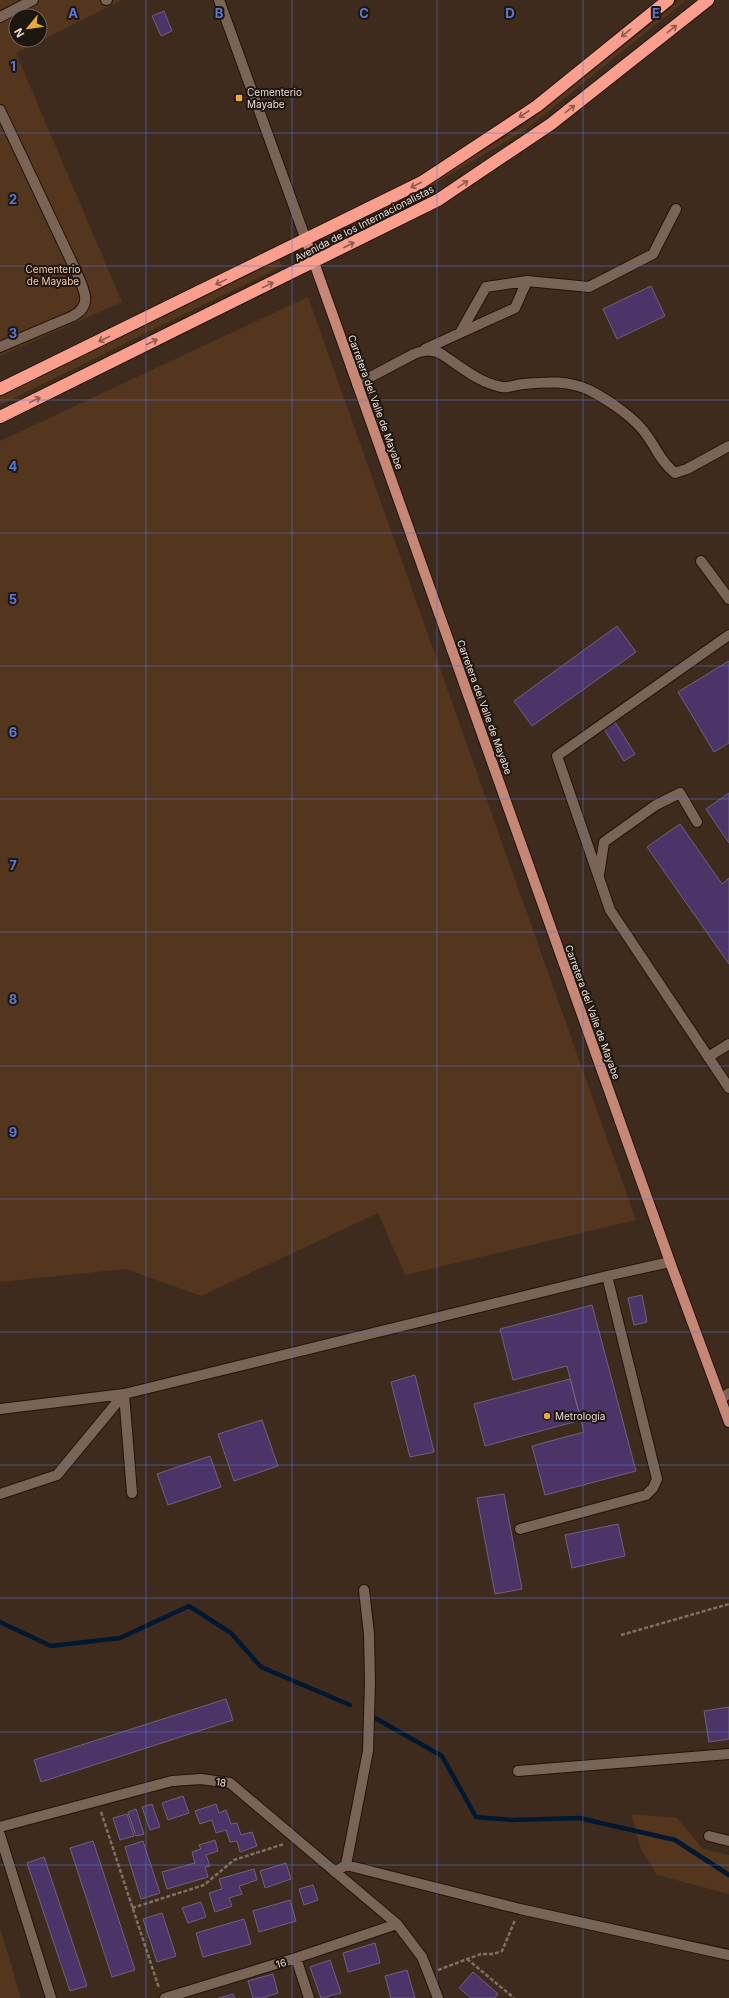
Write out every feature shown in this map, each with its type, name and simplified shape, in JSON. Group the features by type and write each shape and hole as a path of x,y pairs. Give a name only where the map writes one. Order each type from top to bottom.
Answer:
{"highway":[{"name":"Avenida de los Internacionalistas","path":"0,389 422,182 537,106 668,0"},
{"name":"Avenida de los Internacionalistas","path":"0,417 314,263 438,200 551,124 708,0"}],"main road":[{"name":"Carretera del Valle de Mayabe","path":"306,240 670,1262 725,1396 729,1422"}],"street":[{"path":"0,17 34,0"},
{"name":"Carretera del Valle de Mayabe","path":"220,0 306,240"},
{"path":"0,110 75,269 85,294 83,309 72,316 0,347"},
{"path":"460,333 486,287 527,281 589,287 653,254 676,209"},
{"path":"357,384 423,350 514,308 527,281"},
{"path":"423,350 438,352 486,382 503,387 555,381 589,390 610,402 632,419 648,435 666,466 675,473 687,469 729,446"},
{"path":"701,561 729,600"},
{"path":"729,635 557,756 610,910 729,1088"},
{"path":"599,877 604,842 656,805 680,793 697,822"},
{"path":"708,1057 729,1044"},
{"path":"0,1409 124,1394 670,1262"},
{"path":"520,1529 646,1495 653,1488 657,1479 607,1276"},
{"path":"124,1394 132,1493"},
{"path":"0,1494 57,1475 124,1394"},
{"path":"335,1872 346,1865 368,1751 369,1669 364,1590"},
{"path":"518,1771 729,1754"},
{"name":"18","path":"0,1827 172,1781 201,1779 230,1783 397,1924 422,1957 438,1998"},
{"path":"0,1835 51,1998"},
{"path":"709,1836 729,1841"},
{"path":"346,1865 520,1909 729,1955"},
{"name":"16","path":"163,1994 296,1958 397,1924"},
{"path":"296,1958 309,1998"}],"path":[{"path":"621,1635 729,1604"},
{"path":"98,1800 132,1908 163,1994"},
{"path":"132,1908 204,1885 234,1860 296,1840"},
{"path":"429,1974 481,1954 493,1954 502,1951 520,1909"},
{"path":"467,1959 514,1998"}],"green space":[{"name":"Cementerio de Mayabe","path":"0,0 122,0 48,37 48,8 8,8 8,48 26,48 16,53 122,302 0,356"},
{"path":"681,0 686,0 525,130 353,232 352,227 436,179 522,127"},
{"path":"279,260 282,266 0,405 0,396"},
{"path":"308,297 636,1220 405,1275 378,1213 201,1296 126,1269 0,1282 0,441"},
{"path":"631,1814 677,1818 703,1849 729,1855 729,1894 657,1875 641,1849"},
{"path":"0,1928 21,1998 0,1998"}],"building":[{"path":"164,11 172,31 161,36 152,16"},
{"path":"651,286 665,316 617,339 603,309"},
{"path":"617,626 636,652 532,726 514,701"},
{"path":"729,661 729,743 714,752 678,692"},
{"path":"615,722 635,754 624,761 604,729"},
{"path":"729,793 729,843 706,809"},
{"path":"680,824 722,884 729,878 729,964 647,847"},
{"path":"642,1295 647,1322 634,1325 628,1298"},
{"path":"592,1305 636,1471 545,1495 532,1446 584,1432 567,1366 513,1380 500,1329"},
{"path":"415,1375 434,1452 410,1457 391,1382"},
{"path":"570,1379 581,1420 485,1446 474,1404"},
{"path":"262,1420 278,1466 234,1481 218,1434"},
{"path":"210,1456 221,1487 168,1505 157,1474"},
{"path":"504,1494 522,1589 495,1594 477,1498"},
{"path":"618,1524 625,1556 572,1568 565,1535"},
{"path":"226,1699 233,1720 41,1782 34,1760"},
{"path":"729,1707 729,1739 709,1742 704,1711"},
{"path":"183,1796 189,1813 168,1820 162,1803"},
{"path":"152,1804 160,1827 150,1830 142,1807"},
{"path":"216,1804 219,1813 226,1810 231,1824 237,1823 241,1835 252,1832 257,1846 240,1852 237,1841 230,1842 226,1830 216,1833 212,1820 200,1824 195,1811"},
{"path":"136,1809 144,1834 136,1836 128,1812"},
{"path":"127,1814 134,1836 120,1840 113,1818"},
{"path":"215,1840 218,1851 206,1855 210,1866 205,1867 208,1877 167,1889 162,1872 195,1863 192,1852 201,1849 199,1845"},
{"path":"93,1841 135,1970 112,1977 70,1848"},
{"path":"143,1841 160,1893 141,1899 125,1847"},
{"path":"44,1857 87,1986 70,1991 27,1863"},
{"path":"286,1863 291,1879 265,1888 260,1871"},
{"path":"254,1869 257,1880 239,1886 242,1894 229,1898 232,1906 215,1912 209,1893 222,1889 219,1879"},
{"path":"313,1885 318,1900 304,1905 299,1889"},
{"path":"290,1900 296,1921 259,1932 253,1911"},
{"path":"201,1902 206,1917 188,1923 182,1908"},
{"path":"162,1913 176,1956 157,1962 143,1919"},
{"path":"244,1919 251,1944 203,1957 196,1933"},
{"path":"375,1943 380,1963 348,1972 343,1953"},
{"path":"330,1960 341,1993 321,1998 310,1967"},
{"path":"407,1970 415,1998 391,1998 385,1976"},
{"path":"473,1972 498,1994 495,1998 471,1998 459,1988"},
{"path":"273,1974 278,1993 262,1998 253,1998 248,1981"},
{"path":"233,1994 235,1998 219,1998"}],"waterway":[{"path":"0,1622 51,1646 120,1638 189,1606 231,1633 261,1667 350,1705"},
{"path":"375,1718 442,1756 476,1817 512,1820 579,1818 675,1840 729,1875"}],"place":[{"name":"Cementerio Mayabe","path":"239,98"},
{"name":"Metrología","path":"547,1416"}]}
